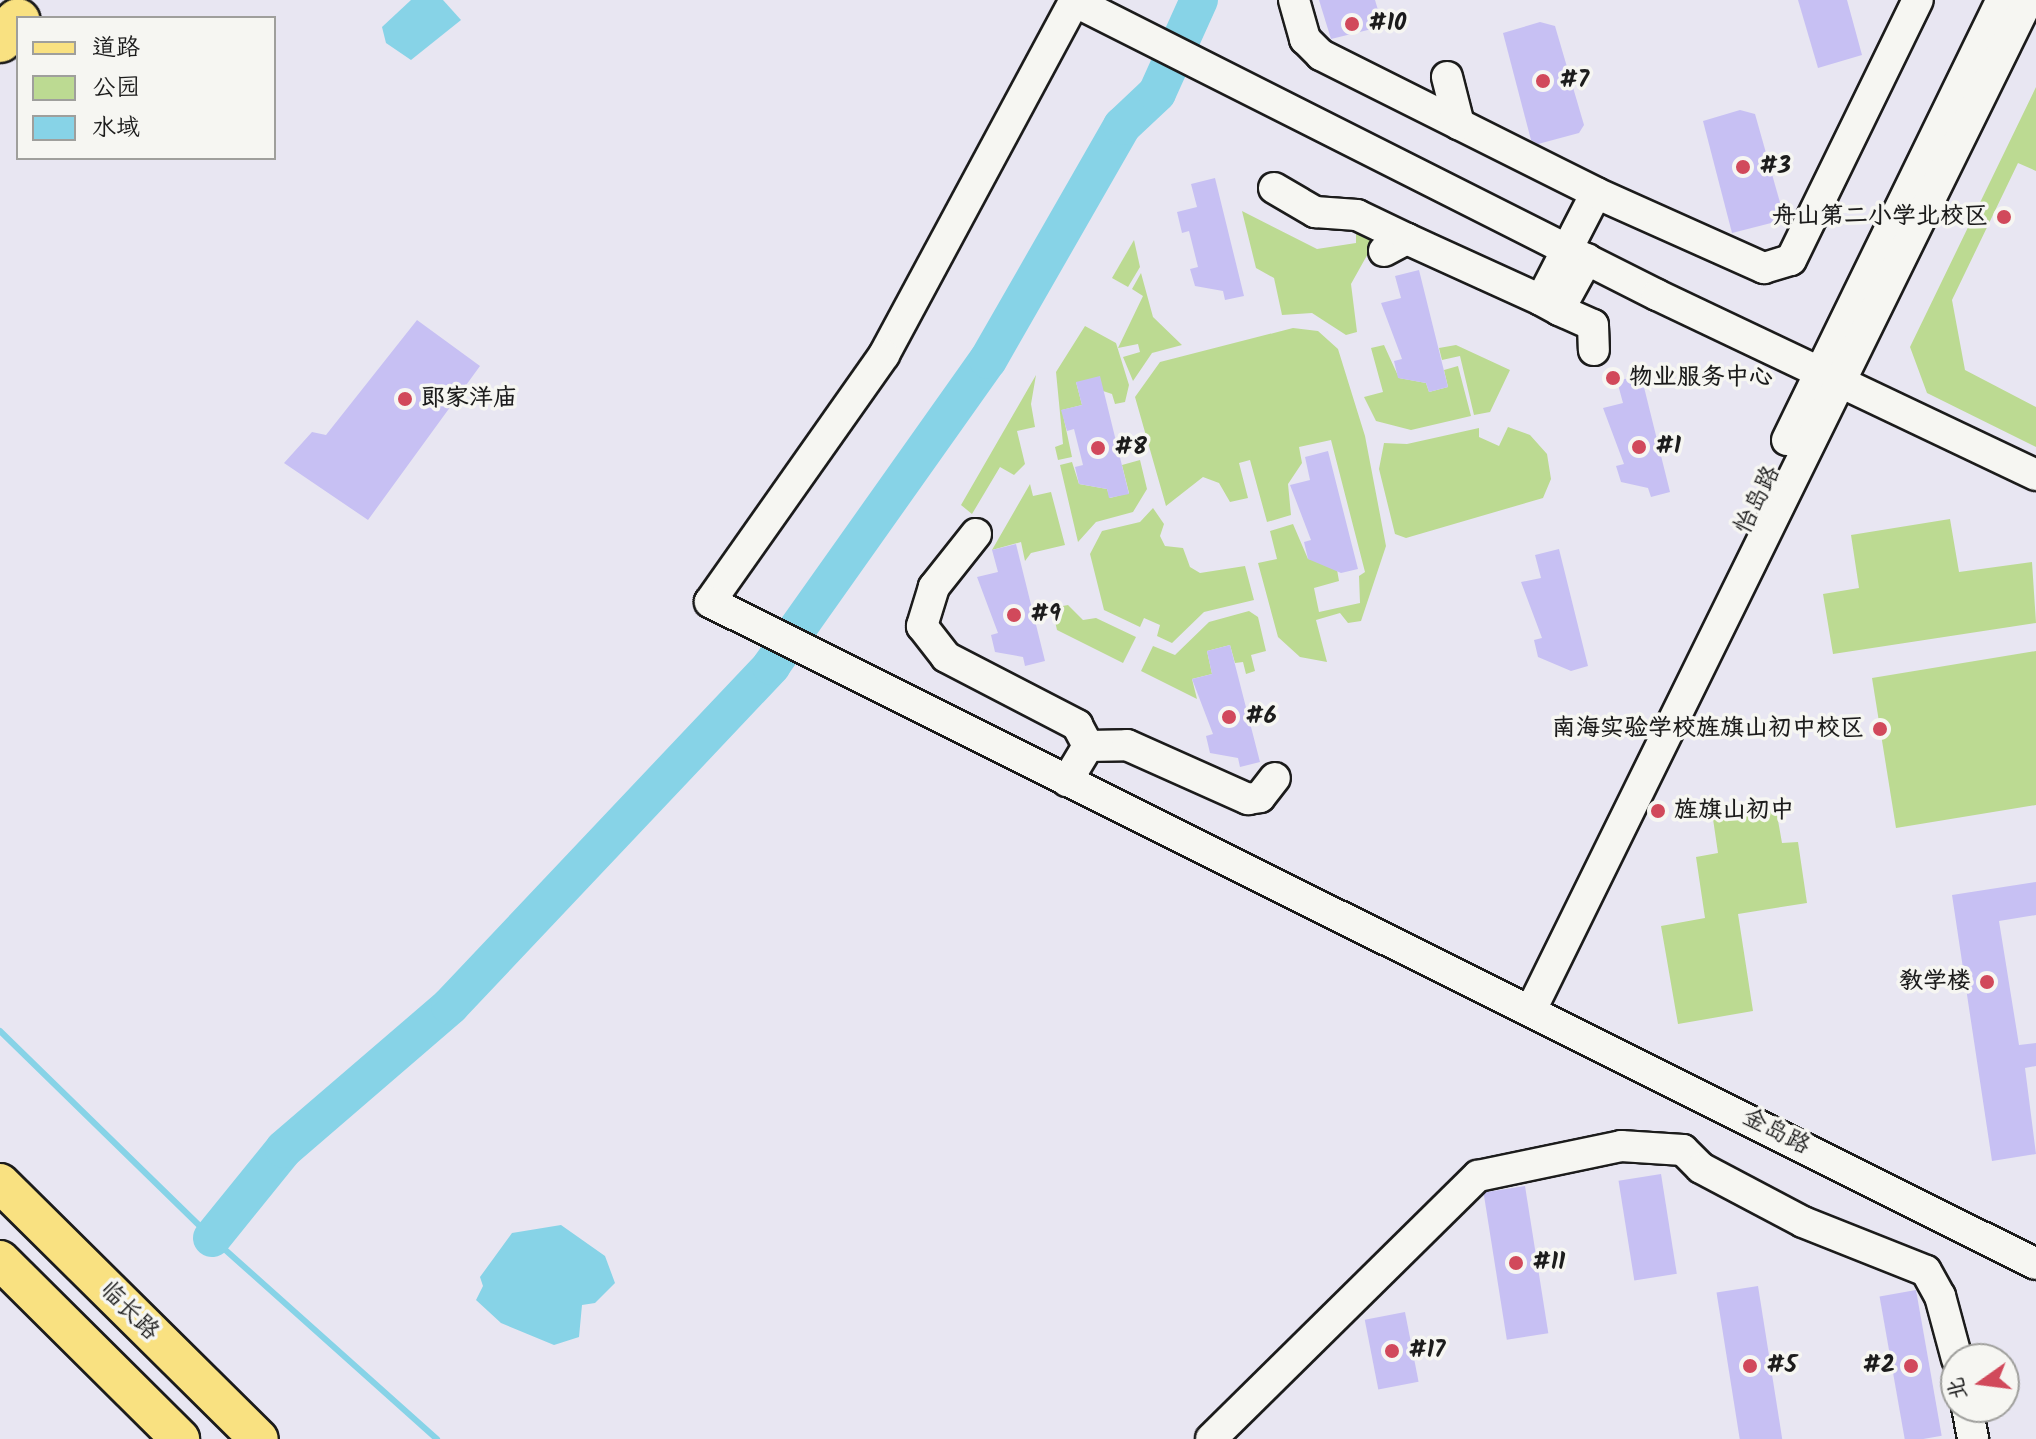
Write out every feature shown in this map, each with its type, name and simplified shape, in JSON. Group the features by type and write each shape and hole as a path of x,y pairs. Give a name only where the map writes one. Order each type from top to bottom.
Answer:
{"highway":[{"path":"23,16 38,0"},
{"path":"0,40 16,23"}],"main road":[{"name":"临长路","path":"0,1183 259,1439"},
{"path":"0,1260 180,1439"}],"street":[{"path":"1074,0 1208,72 2036,475"},
{"name":"金岛路","path":"1074,0 884,355 710,602 831,666 1524,1004 2036,1264"},
{"path":"1294,0 1305,39 1321,55 1596,193 1764,268 1780,266 1791,260 1918,0"},
{"path":"1524,1004 1830,375 2001,0"},
{"path":"1830,375 2028,0"},
{"path":"1447,77 1459,124"},
{"path":"1274,188 1315,212 1357,215 1396,245 1593,325 1594,350"},
{"path":"1550,305 1577,254 1596,193"},
{"path":"976,534 934,587 922,626 930,643 1077,725 1088,746"},
{"path":"1088,746 1127,745 1248,799 1260,797 1275,778"},
{"path":"1067,781 1088,746"},
{"path":"1211,1439 1478,1176 1621,1146 1683,1150 1701,1168 1803,1222 1926,1271 1940,1296 1953,1343"}],"green space":[{"path":"2036,87 2036,171 2018,163 1952,300 1965,370 2036,407 2036,447 1927,393 1910,347"},
{"path":"1242,211 1317,249 1356,243 1356,228 1375,241 1351,284 1357,332 1346,335 1312,313 1282,315 1274,278 1256,268"},
{"path":"1134,240 1140,267 1128,287 1112,278"},
{"path":"1141,273 1153,317 1182,345 1152,353 1133,381 1123,357 1140,352 1138,344 1118,348 1143,296 1132,289"},
{"path":"1085,326 1116,343 1129,385 1125,402 1115,404 1112,394 1076,382 1082,405 1062,410 1072,457 1058,460 1055,447 1063,444 1056,372"},
{"path":"1293,328 1318,331 1338,349 1365,436 1386,546 1361,621 1348,623 1340,613 1316,620 1327,662 1300,657 1278,637 1258,563 1277,559 1270,531 1293,524 1308,559 1336,564 1339,581 1314,588 1319,612 1360,603 1359,576 1365,572 1331,440 1299,447 1302,463 1288,484 1291,515 1267,522 1250,460 1239,463 1248,498 1230,502 1219,483 1203,477 1166,506 1135,397 1160,362"},
{"path":"1384,345 1399,378 1426,383 1429,392 1448,387 1444,370 1458,366 1471,416 1411,430 1376,421 1364,397 1383,392 1371,348"},
{"path":"1456,345 1510,370 1490,412 1474,415 1460,356 1442,360 1439,348"},
{"path":"1036,375 1031,404 1035,427 1017,431 1025,464 1014,475 1000,467 972,514 961,505"},
{"path":"1508,427 1530,435 1547,454 1551,479 1543,498 1406,538 1395,534 1379,469 1384,443 1407,444 1479,428 1479,437 1499,446"},
{"path":"1140,460 1147,489 1133,512 1096,522 1078,542 1060,465 1072,462 1079,484 1107,489 1110,498 1129,493 1122,465"},
{"path":"1030,484 1033,496 1051,492 1065,545 1031,553 1025,561 1021,542 992,550"},
{"path":"1153,508 1164,524 1160,536 1165,546 1183,548 1190,567 1200,573 1245,566 1254,600 1204,612 1172,643 1157,636 1160,625 1144,618 1140,627 1104,610 1090,554 1102,531 1140,522"},
{"path":"1950,519 1959,572 2032,562 2036,623 1833,654 1823,594 1859,588 1851,535"},
{"path":"1068,605 1083,620 1096,618 1136,637 1123,663 1057,630 1052,608"},
{"path":"1249,611 1258,617 1266,651 1251,655 1255,671 1246,674 1243,662 1235,663 1230,645 1207,651 1212,674 1192,679 1197,699 1141,671 1153,646 1175,655 1209,622"},
{"path":"2036,651 2036,805 1896,828 1872,678"},
{"path":"1776,809 1782,843 1798,842 1807,903 1738,914 1753,1011 1678,1024 1661,926 1705,918 1696,857 1718,853 1713,819"}],"water":[{"path":"411,0 443,0 461,20 411,60 386,43 382,27"},
{"path":"561,1225 605,1256 615,1283 595,1303 582,1305 579,1337 554,1345 501,1323 476,1300 483,1286 480,1277 512,1233"}],"building":[{"name":"#10","path":"1319,0 1375,0 1381,20 1376,28 1331,39"},
{"path":"1798,0 1847,0 1862,55 1818,68"},
{"name":"#7","path":"1540,22 1555,26 1584,125 1579,133 1538,144 1531,140 1503,33"},
{"name":"#3","path":"1740,110 1755,114 1783,213 1779,221 1732,233 1703,121"},
{"path":"1215,178 1244,296 1225,300 1223,291 1195,286 1190,269 1198,267 1189,231 1182,233 1177,212 1197,207 1191,184"},
{"path":"1419,270 1448,387 1429,392 1426,383 1398,378 1394,361 1402,359 1381,303 1401,298 1395,276"},
{"name":"郎家洋庙","path":"417,320 480,366 368,520 284,463 312,432 326,435"},
{"name":"#1","path":"1641,375 1670,492 1651,497 1648,488 1621,482 1616,466 1624,464 1603,408 1623,403 1617,381"},
{"name":"#8","path":"1100,376 1129,494 1109,498 1107,489 1079,484 1075,467 1083,465 1074,429 1067,431 1061,410 1082,405 1076,382"},
{"path":"1328,451 1358,569 1341,573 1308,559 1304,542 1311,540 1290,485 1310,480 1305,457"},
{"name":"#9","path":"1016,544 1045,661 1025,666 1023,657 995,652 991,635 998,633 977,577 998,572 992,550"},
{"path":"1559,549 1588,666 1571,671 1538,657 1534,640 1542,638 1521,582 1541,578 1535,555"},
{"name":"#6","path":"1230,645 1260,762 1240,767 1238,758 1210,753 1206,736 1213,734 1192,679 1212,674 1207,651"},
{"name":"教学楼","path":"2036,882 2036,915 1999,921 2019,1045 2036,1043 2036,1066 2025,1068 2036,1154 1992,1161 1952,895"},
{"path":"1661,1174 1677,1274 1634,1280 1619,1181"},
{"name":"#11","path":"1525,1186 1548,1333 1507,1340 1484,1193"},
{"name":"#5","path":"1758,1286 1782,1439 1740,1439 1717,1293"},
{"name":"#2","path":"1916,1290 1942,1436 1905,1439 1880,1296"},
{"name":"#17","path":"1405,1312 1419,1382 1378,1390 1365,1320"}],"waterway":[{"path":"212,1238 284,1149 450,1006 771,666 988,360 1122,126 1157,93 1199,0"},
{"path":"0,1031 212,1238 437,1439"}],"place":[{"name":"#10","path":"1352,24"},
{"name":"#7","path":"1543,81"},
{"name":"#3","path":"1743,167"},
{"name":"舟山第二小学北校区","path":"2004,217"},
{"name":"物业服务中心","path":"1613,378"},
{"name":"郎家洋庙","path":"405,399"},
{"name":"#1","path":"1639,447"},
{"name":"#8","path":"1098,448"},
{"name":"#9","path":"1014,615"},
{"name":"#6","path":"1229,717"},
{"name":"南海实验学校旌旗山初中校区","path":"1880,729"},
{"name":"旌旗山初中","path":"1658,811"},
{"name":"教学楼","path":"1987,982"},
{"name":"#11","path":"1516,1263"},
{"name":"#17","path":"1392,1351"},
{"name":"#5","path":"1750,1366"},
{"name":"#2","path":"1911,1366"}]}
